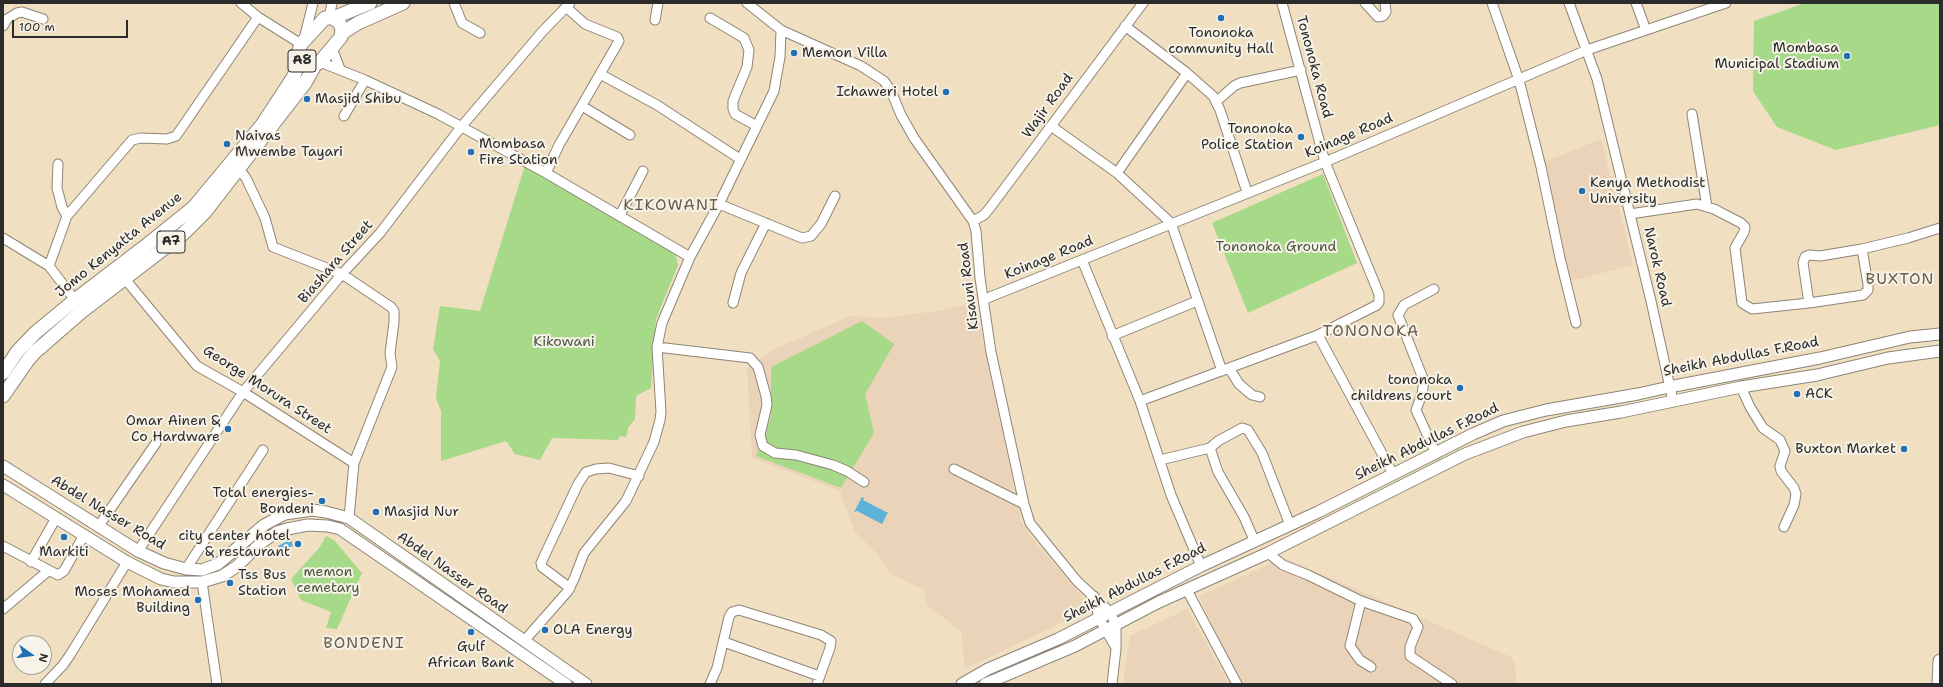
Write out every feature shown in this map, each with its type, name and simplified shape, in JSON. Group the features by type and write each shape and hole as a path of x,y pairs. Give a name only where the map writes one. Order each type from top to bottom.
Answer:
{"highway":[{"path":"331,18 370,3"},
{"path":"342,33 358,22 403,3"},
{"name":"A8","path":"303,42 321,21 331,18"},
{"path":"331,18 342,26 342,33"},
{"name":"Jomo Kenyatta Avenue","path":"3,396 35,352 81,312 125,279 198,220 305,83 317,64 340,39 342,33"},
{"name":"Jomo Kenyatta Avenue","path":"3,373 29,339 74,300 194,207 262,125 294,76 303,42"},
{"name":"A8","path":"300,57 306,64 317,64"},
{"path":"1939,684 1940,661"}],"main road":[{"name":"Sheikh Abdullas F.Road","path":"962,684 988,669 1058,639 1201,566 1255,542 1502,421 1546,410 1638,394 1820,358 1910,337 1940,334"},
{"name":"Sheikh Abdullas F.Road","path":"985,684 1001,681 1075,646 1116,626 1159,602 1268,553 1465,454 1500,440 1523,432 1566,421 1621,412 1742,387 1796,379 1888,358 1940,350"},
{"name":"Abdel Nasser Road","path":"3,466 138,551 164,563 186,569 202,570 218,564 264,525 285,514 312,510 349,518 524,641 555,669 566,684"},
{"name":"Abdel Nasser Road","path":"4,488 127,562 161,579 174,582 202,582 230,572 260,543 277,532 308,525 328,526 340,529 488,631 555,669 586,684"},
{"path":"488,631 495,621"}],"street":[{"path":"241,3 258,17 303,42 313,3"},
{"path":"331,18 332,3"},
{"path":"454,3 462,23 480,33"},
{"path":"655,20 658,3"},
{"name":"Kisauni Road","path":"747,3 781,30 861,66 884,81 891,91 908,128 972,221 976,231 980,278 985,298 991,352 1024,504 1030,523 1076,581 1110,612 1116,626"},
{"name":"Wajir Road","path":"972,221 984,215 989,209 1143,3"},
{"name":"Tononoka Road","path":"1282,3 1325,162 1380,299 1374,307 1318,335"},
{"path":"1365,3 1378,16 1383,16 1386,12 1385,3"},
{"path":"1492,3 1519,80 1541,167 1560,258 1576,323"},
{"name":"Narok Road","path":"1569,3 1597,79 1651,300 1673,401"},
{"path":"1636,3 1646,30"},
{"name":"Koinage Road","path":"985,298 1325,162 1587,50 1726,3"},
{"path":"546,173 558,146 619,41 618,39 585,24 568,5"},
{"name":"Biashara Street","path":"138,551 243,392 342,274 380,233 461,127 542,32 568,5"},
{"path":"3,26 7,18 22,12 43,19"},
{"path":"49,266 67,216 132,140 141,138 167,139 176,136 258,17"},
{"path":"710,18 744,38 749,50 747,67 733,102 733,109 735,114 757,126"},
{"path":"1125,26 1187,73 1217,101 1247,192"},
{"path":"524,641 560,602 570,588 584,553 620,509 639,476 654,442 660,420 661,388 657,347 662,323 690,257 774,90 780,57 781,30"},
{"path":"332,48 340,69"},
{"path":"317,64 340,69 438,114 546,173 690,257"},
{"path":"1217,101 1230,89 1240,83 1301,70"},
{"path":"1117,173 1187,73"},
{"path":"600,74 643,99 657,104 740,159"},
{"path":"344,116 366,80"},
{"path":"582,106 630,135"},
{"path":"1692,114 1707,206"},
{"path":"1051,126 1117,173 1171,224 1197,301 1225,370 1252,395 1260,397"},
{"path":"58,164 57,188 62,207 67,216"},
{"path":"239,169 246,178 265,218 273,247 342,274 391,307 394,316 390,353 392,367 354,463 349,518"},
{"path":"620,215 643,171"},
{"path":"718,204 802,238 811,236 821,224 834,196"},
{"path":"1630,214 1697,204 1707,206 1741,223 1745,227 1735,248 1742,303 1746,307 1752,309 1863,295 1868,290 1862,249"},
{"path":"733,303 741,273 766,223"},
{"path":"1809,303 1803,263 1805,257 1809,255 1820,256 1862,249 1908,238 1940,228"},
{"path":"4,241 49,266 74,300"},
{"path":"1082,260 1140,401 1171,495 1201,566"},
{"name":"George Morura Street","path":"125,279 197,366 243,392 354,463"},
{"path":"1434,289 1404,305 1399,311 1398,315 1424,381 1422,394 1416,410 1436,454"},
{"path":"1112,336 1197,301"},
{"path":"1140,401 1318,335 1393,474"},
{"path":"657,347 750,358 758,367 766,396 766,411 760,435 764,446 775,453 796,455 833,465 847,471 864,482"},
{"path":"1742,387 1750,407 1763,428 1780,440 1785,451 1780,466 1781,470 1794,488 1796,494 1794,506 1784,527"},
{"path":"1160,460 1210,448 1232,433 1242,428 1247,429 1262,453 1290,525"},
{"path":"98,527 156,443"},
{"path":"1210,448 1218,472 1244,517 1255,542"},
{"path":"186,569 263,450"},
{"path":"570,588 542,567 541,563 578,484 586,472 596,469 609,468 639,476"},
{"path":"954,469 1024,504"},
{"path":"31,562 56,518"},
{"path":"3,546 58,575 63,573 84,535"},
{"path":"1268,553 1283,565 1308,575 1361,601 1412,619 1418,627 1410,647 1410,656 1452,684"},
{"path":"45,684 67,660 127,562"},
{"path":"3,609 48,571"},
{"path":"202,582 217,684"},
{"path":"1187,590 1236,684"},
{"path":"1094,596 1099,618 1116,649"},
{"path":"1361,601 1350,646 1360,660 1371,667"},
{"path":"714,683 729,617 732,612 738,610 821,635 831,641 830,648 818,680 724,642"},
{"path":"1112,684 1116,649 1116,626"}],"shaded area":[{"name":"Kenya Methodist University","path":"1601,139 1633,265 1571,281 1557,218 1542,163"},
{"path":"975,303 1021,521 1035,542 1081,595 1090,609 965,669 961,631 927,605 924,590 890,573 877,554 854,531 840,491 752,458 747,368 775,349 851,316 883,318 937,311"},
{"path":"1287,559 1511,657 1515,665 1517,684 1241,684 1199,596 1277,561"},
{"path":"1187,609 1229,684 1123,684 1130,636"}],"green space":[{"name":"Mombasa Municipal Stadium","path":"1805,3 1940,3 1940,125 1836,150 1777,127 1753,91 1754,21"},
{"name":"Kikowani","path":"525,165 675,253 678,265 656,319 651,388 636,396 635,419 628,428 626,437 620,436 618,440 552,438 540,460 515,454 506,441 441,461 441,411 436,398 440,361 433,349 440,306 480,311"},
{"name":"Tononoka Ground","path":"1323,174 1357,263 1248,313 1212,223"},
{"path":"862,321 894,344 865,394 874,433 841,488 756,456 771,417 771,367"},
{"name":"memon cemetary","path":"326,536 334,540 362,573 337,629 326,628 331,612 301,600 291,579 320,547"}],"water":[{"path":"862,497 864,498 863,500 888,512 882,524 857,511 854,512"},
{"path":"291,539 293,546 281,551 278,546"}],"place":[{"name":"Tononoka community Hall","path":"1221,18"},
{"name":"Memon Villa","path":"794,53"},
{"name":"Mombasa Municipal Stadium","path":"1847,56"},
{"name":"Ichaweri Hotel","path":"946,92"},
{"name":"Masjid Shibu","path":"307,99"},
{"name":"Tononoka Police Station","path":"1301,137"},
{"name":"Naivas Mwembe Tayari","path":"227,144"},
{"name":"Mombasa Fire Station","path":"471,152"},
{"name":"Kenya Methodist University","path":"1582,191"},
{"name":"tononoka childrens court","path":"1460,388"},
{"name":"ACK","path":"1797,394"},
{"name":"Omar Ainen & Co Hardware","path":"228,429"},
{"name":"Buxton Market","path":"1904,449"},
{"name":"Total energies- Bondeni","path":"322,501"},
{"name":"Masjid Nur","path":"376,512"},
{"name":"Markiti","path":"64,537"},
{"name":"city center hotel & restaurant","path":"298,544"},
{"name":"Tss Bus Station","path":"230,583"},
{"name":"Moses Mohamed Building","path":"198,600"},
{"name":"OLA Energy","path":"545,630"},
{"name":"Gulf African Bank","path":"471,632"}],"district":[{"name":"KIKOWANI","path":"671,206"},
{"name":"BUXTON","path":"1900,280"},
{"name":"TONONOKA","path":"1371,332"},
{"name":"BONDENI","path":"364,644"}]}
